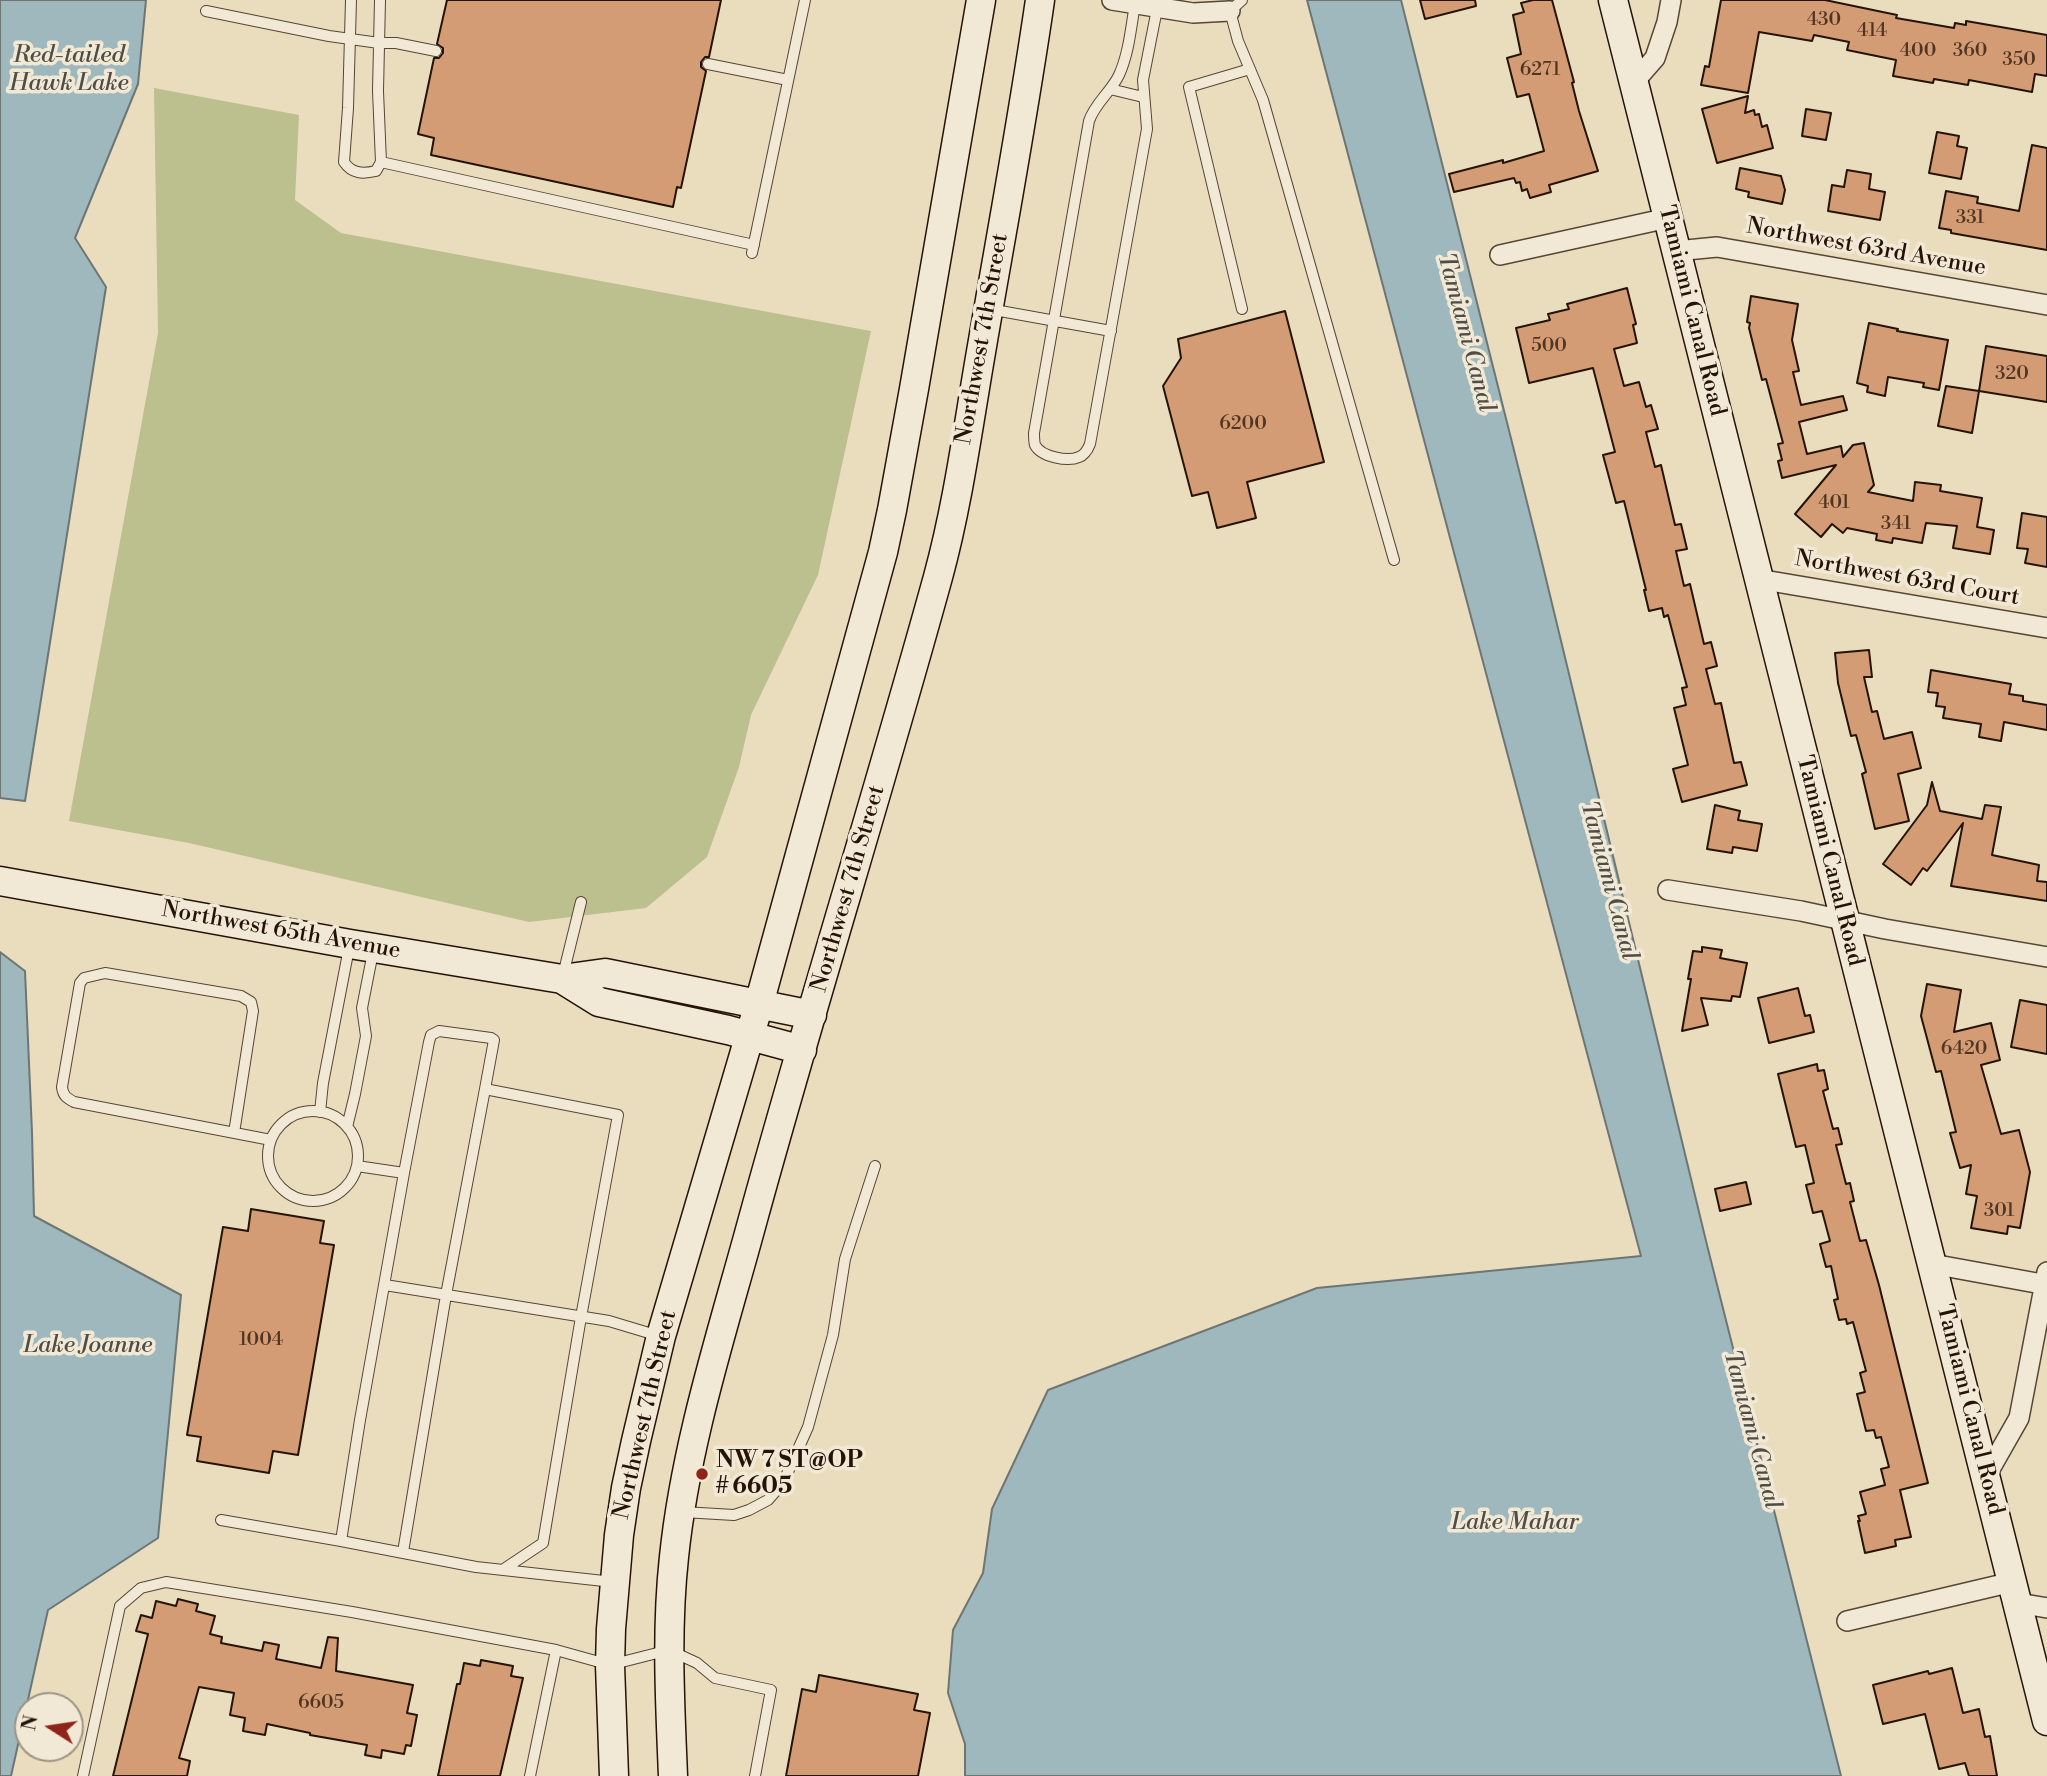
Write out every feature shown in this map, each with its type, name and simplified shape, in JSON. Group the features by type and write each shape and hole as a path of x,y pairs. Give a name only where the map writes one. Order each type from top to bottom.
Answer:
{"main road":[{"name":"Northwest 7th Street","path":"614,1776 610,1665 614,1582 626,1488 661,1336 759,1004 892,510 981,0"},
{"name":"Northwest 7th Street","path":"673,1776 669,1650 673,1558 679,1512 703,1396 940,572 989,309 1040,0"},
{"name":"Tamiami Canal Road","path":"1613,0 2047,1721"},
{"name":"Northwest 65th Avenue","path":"0,881 562,979 605,973 812,1015"},
{"name":"Northwest 65th Avenue","path":"562,979 599,1002 728,1030 802,1050"}],"street":[{"path":"1112,0 1193,13 1236,5"},
{"path":"1212,0 1236,5"},
{"path":"1634,82 1655,58 1671,0"},
{"path":"1500,256 1668,218"},
{"name":"Northwest 63rd Avenue","path":"1676,251 1717,247 2047,305"},
{"name":"Northwest 63rd Court","path":"1758,579 2047,628"},
{"path":"1668,890 1788,909 2047,957"},
{"path":"1932,1264 2046,1281 2019,1418 1986,1476"},
{"path":"1847,1621 2015,1592 2047,1608"}],"lane":[{"path":"351,0 344,162 355,172 376,171 381,162 378,91 380,0"},
{"path":"381,162 753,249 805,0"},
{"path":"1135,4 1124,60 1118,76 1093,110 1089,121 1034,433 1034,443 1040,451 1059,458 1080,457 1087,452 1090,444 1146,130 1143,80 1157,9"},
{"path":"1236,5 1238,41 1266,113 1394,560"},
{"path":"206,11 350,39 396,43 436,51"},
{"path":"708,64 788,80"},
{"path":"1241,309 1189,87 1250,69"},
{"path":"1110,89 1143,97"},
{"path":"989,309 1111,331"},
{"path":"562,979 581,902"},
{"path":"320,1112 323,1083 362,946"},
{"path":"347,1127 366,1036 362,1008 362,946"},
{"path":"234,1133 253,1011 251,1002 241,996 105,974 83,978 79,984 62,1087 63,1094 68,1099 74,1102 234,1133 271,1140"},
{"path":"341,1541 429,1042 433,1033 439,1031 491,1038 494,1040 446,1295 403,1552"},
{"path":"485,1089 618,1115 543,1544 503,1569"},
{"path":"308,1111 339,1119 347,1127 357,1145 357,1166 344,1189 320,1201 306,1201 293,1197 282,1189 269,1166 268,1153 277,1129 296,1115 308,1111"},
{"path":"357,1166 404,1173"},
{"path":"679,1512 734,1515 768,1500 783,1483 808,1427 833,1335 845,1259 875,1166"},
{"path":"385,1285 609,1321 661,1336"},
{"path":"222,1520 476,1567 614,1582"},
{"path":"83,1776 120,1606 141,1588 166,1582 352,1612 556,1650 610,1665 669,1650 697,1663 715,1678 771,1690 755,1776"},
{"path":"530,1776 556,1650"}],"green space":[{"path":"154,88 299,115 295,200 341,233 871,331 818,575 751,715 739,767 707,857 646,908 529,922 189,843 69,821 158,333"}],"water":[{"name":"Red-tailed Hawk Lake","path":"0,0 146,0 138,84 75,238 106,287 25,801 0,798"},
{"name":"Lake Mahar","path":"1307,0 1401,0 1540,554 1707,1245 1841,1776 965,1776 965,1744 948,1693 953,1630 983,1573 992,1509 1048,1390 1317,1288 1641,1256"},
{"name":"Lake Joanne","path":"0,952 25,971 34,1216 181,1295 158,1538 48,1610 30,1692 14,1692 14,1762 11,1776 0,1776"}],"building":[{"path":"447,0 721,0 709,57 705,57 701,62 701,67 706,71 681,188 677,187 673,207 431,155 434,138 418,134 434,58 439,58 443,53 443,48 437,44"},
{"path":"1420,0 1475,0 1476,6 1425,19"},
{"path":"1552,0 1579,111 1598,171 1549,185 1551,192 1530,198 1527,189 1522,191 1520,182 1516,183 1514,178 1454,192 1449,174 1544,151 1529,94 1517,97 1507,58 1521,54 1513,15 1524,12 1521,3"},
{"path":"1721,0 1825,0 1897,15 1896,18 1954,28 1955,23 1966,25 1966,21 2047,35 2047,76 2035,74 2032,92 1969,80 1968,85 1934,79 1933,83 1893,76 1896,60 1847,50 1849,42 1814,35 1812,41 1759,32 1748,93 1701,85 1705,66 1709,67"},
{"path":"1748,96 1745,113 1754,110 1755,115 1759,114 1762,127 1767,125 1773,148 1717,163 1702,109"},
{"path":"1806,109 1831,113 1826,140 1802,136"},
{"path":"1937,132 1959,136 1957,146 1967,148 1961,179 1929,173"},
{"path":"2032,145 2047,148 2047,250 1951,233 1951,230 1939,228 1946,191 1978,197 1977,203 2019,211"},
{"path":"1740,168 1781,176 1785,190 1782,204 1748,197 1749,192 1736,189"},
{"path":"1847,170 1871,174 1869,189 1885,192 1880,220 1828,211 1832,185 1844,187"},
{"path":"1627,288 1636,324 1633,325 1637,343 1614,349 1624,386 1639,382 1646,407 1651,405 1658,429 1646,432 1655,467 1661,465 1675,525 1681,524 1687,549 1676,551 1684,586 1690,584 1704,644 1711,642 1717,666 1706,669 1715,704 1721,703 1734,763 1741,762 1747,785 1682,802 1673,769 1688,765 1674,708 1686,705 1682,688 1687,687 1668,615 1664,617 1662,608 1649,611 1624,501 1616,503 1603,455 1615,452 1593,368 1529,383 1516,328 1550,320 1548,314 1569,309 1567,304"},
{"path":"1751,296 1798,304 1792,340 1799,371 1793,372 1801,405 1843,396 1847,410 1799,422 1807,454 1841,446 1843,457 1853,445 1864,443 1874,485 1868,492 1913,501 1915,482 1941,485 1940,491 1982,498 1977,527 1994,530 1990,554 1953,548 1957,526 1926,523 1922,543 1893,538 1892,543 1876,540 1877,534 1847,528 1843,533 1832,524 1821,537 1795,514 1836,465 1782,478 1778,461 1782,460 1778,444 1783,443 1766,379 1762,380 1750,323 1747,322"},
{"path":"1285,311 1324,462 1247,482 1256,518 1217,528 1208,492 1192,496 1163,386 1181,358 1178,339"},
{"path":"1869,323 1948,340 1939,390 1923,387 1924,383 1888,377 1885,396 1867,392 1868,386 1857,383"},
{"path":"1986,346 2047,356 2047,402 1979,391"},
{"path":"1946,386 1979,391 1972,433 1938,426"},
{"path":"2022,513 2047,517 2047,567 2025,563 2028,549 2017,548"},
{"path":"1869,650 1872,677 1864,677 1872,712 1877,711 1884,739 1912,732 1921,768 1898,774 1909,821 1875,829 1862,774 1866,772 1856,735 1851,736 1838,683 1835,653"},
{"path":"1931,670 2011,684 2009,694 2023,696 2023,701 2047,705 2047,730 2004,722 2001,741 1979,737 1981,724 1943,718 1945,707 1936,706 1938,693 1928,692"},
{"path":"1932,782 1940,811 1982,819 1985,805 2001,807 1992,855 2039,865 2037,881 2047,882 2047,901 1951,886 1963,823 1927,871 1923,868 1911,885 1883,864 1927,805"},
{"path":"1715,805 1740,811 1738,820 1762,824 1757,851 1733,847 1732,853 1707,849"},
{"path":"1702,947 1722,950 1720,958 1747,963 1740,997 1732,996 1731,1001 1701,998 1708,1025 1682,1031 1693,951 1702,952"},
{"path":"1927,984 1961,990 1954,1032 1991,1023 2000,1060 1981,1065 2001,1134 2019,1130 2030,1172 2020,1228 2008,1226 2007,1234 1971,1228 1977,1196 1966,1194 1971,1165 1960,1168 1950,1133 1956,1132 1941,1071 1936,1072 1921,1016"},
{"path":"1798,988 1805,1016 1810,1015 1814,1032 1769,1043 1758,998"},
{"path":"2020,1000 2047,1005 2047,1054 2011,1047"},
{"path":"1817,1064 1818,1071 1824,1070 1828,1089 1823,1091 1833,1129 1838,1128 1842,1144 1836,1145 1846,1184 1850,1183 1854,1201 1850,1202 1860,1241 1866,1240 1879,1285 1928,1483 1900,1490 1911,1537 1895,1540 1896,1546 1865,1553 1858,1521 1858,1516 1866,1514 1860,1492 1885,1485 1881,1469 1889,1467 1881,1437 1876,1438 1874,1430 1866,1431 1857,1394 1865,1392 1860,1373 1866,1371 1853,1322 1847,1324 1846,1319 1839,1320 1831,1266 1826,1267 1820,1244 1830,1241 1822,1211 1813,1213 1806,1185 1814,1183 1805,1145 1796,1147 1778,1074"},
{"path":"1746,1182 1751,1204 1720,1211 1715,1189"},
{"path":"251,1209 324,1221 320,1243 334,1245 298,1455 273,1451 269,1473 197,1461 201,1437 187,1435 223,1227 248,1231"},
{"path":"178,1599 198,1604 196,1611 215,1616 210,1634 222,1637 221,1643 262,1651 264,1642 279,1645 276,1659 321,1668 328,1637 338,1638 336,1671 413,1685 407,1713 417,1715 411,1746 406,1745 404,1754 382,1750 381,1758 365,1755 367,1745 267,1724 265,1735 243,1731 245,1718 230,1715 234,1693 199,1687 179,1758 190,1761 187,1776 113,1776 148,1634 136,1631 141,1615 152,1618 156,1601 176,1606"},
{"path":"481,1660 513,1666 511,1676 523,1678 500,1776 438,1776 457,1684 460,1684 464,1663 480,1666"},
{"path":"1952,1668 1963,1713 1979,1709 1985,1737 1990,1736 1997,1776 1969,1776 1965,1763 1939,1769 1925,1714 1883,1724 1873,1685 1928,1671 1929,1674"},
{"path":"819,1675 918,1694 914,1710 930,1713 918,1776 786,1776 802,1689 816,1692"}],"place":[{"name":"NW 7 ST@OP # 6605","path":"702,1474"}],"water label":[{"name":"Tamiami Canal","path":"1465,333"},
{"name":"Tamiami Canal","path":"1608,881"},
{"name":"Tamiami Canal","path":"1751,1430"}]}
